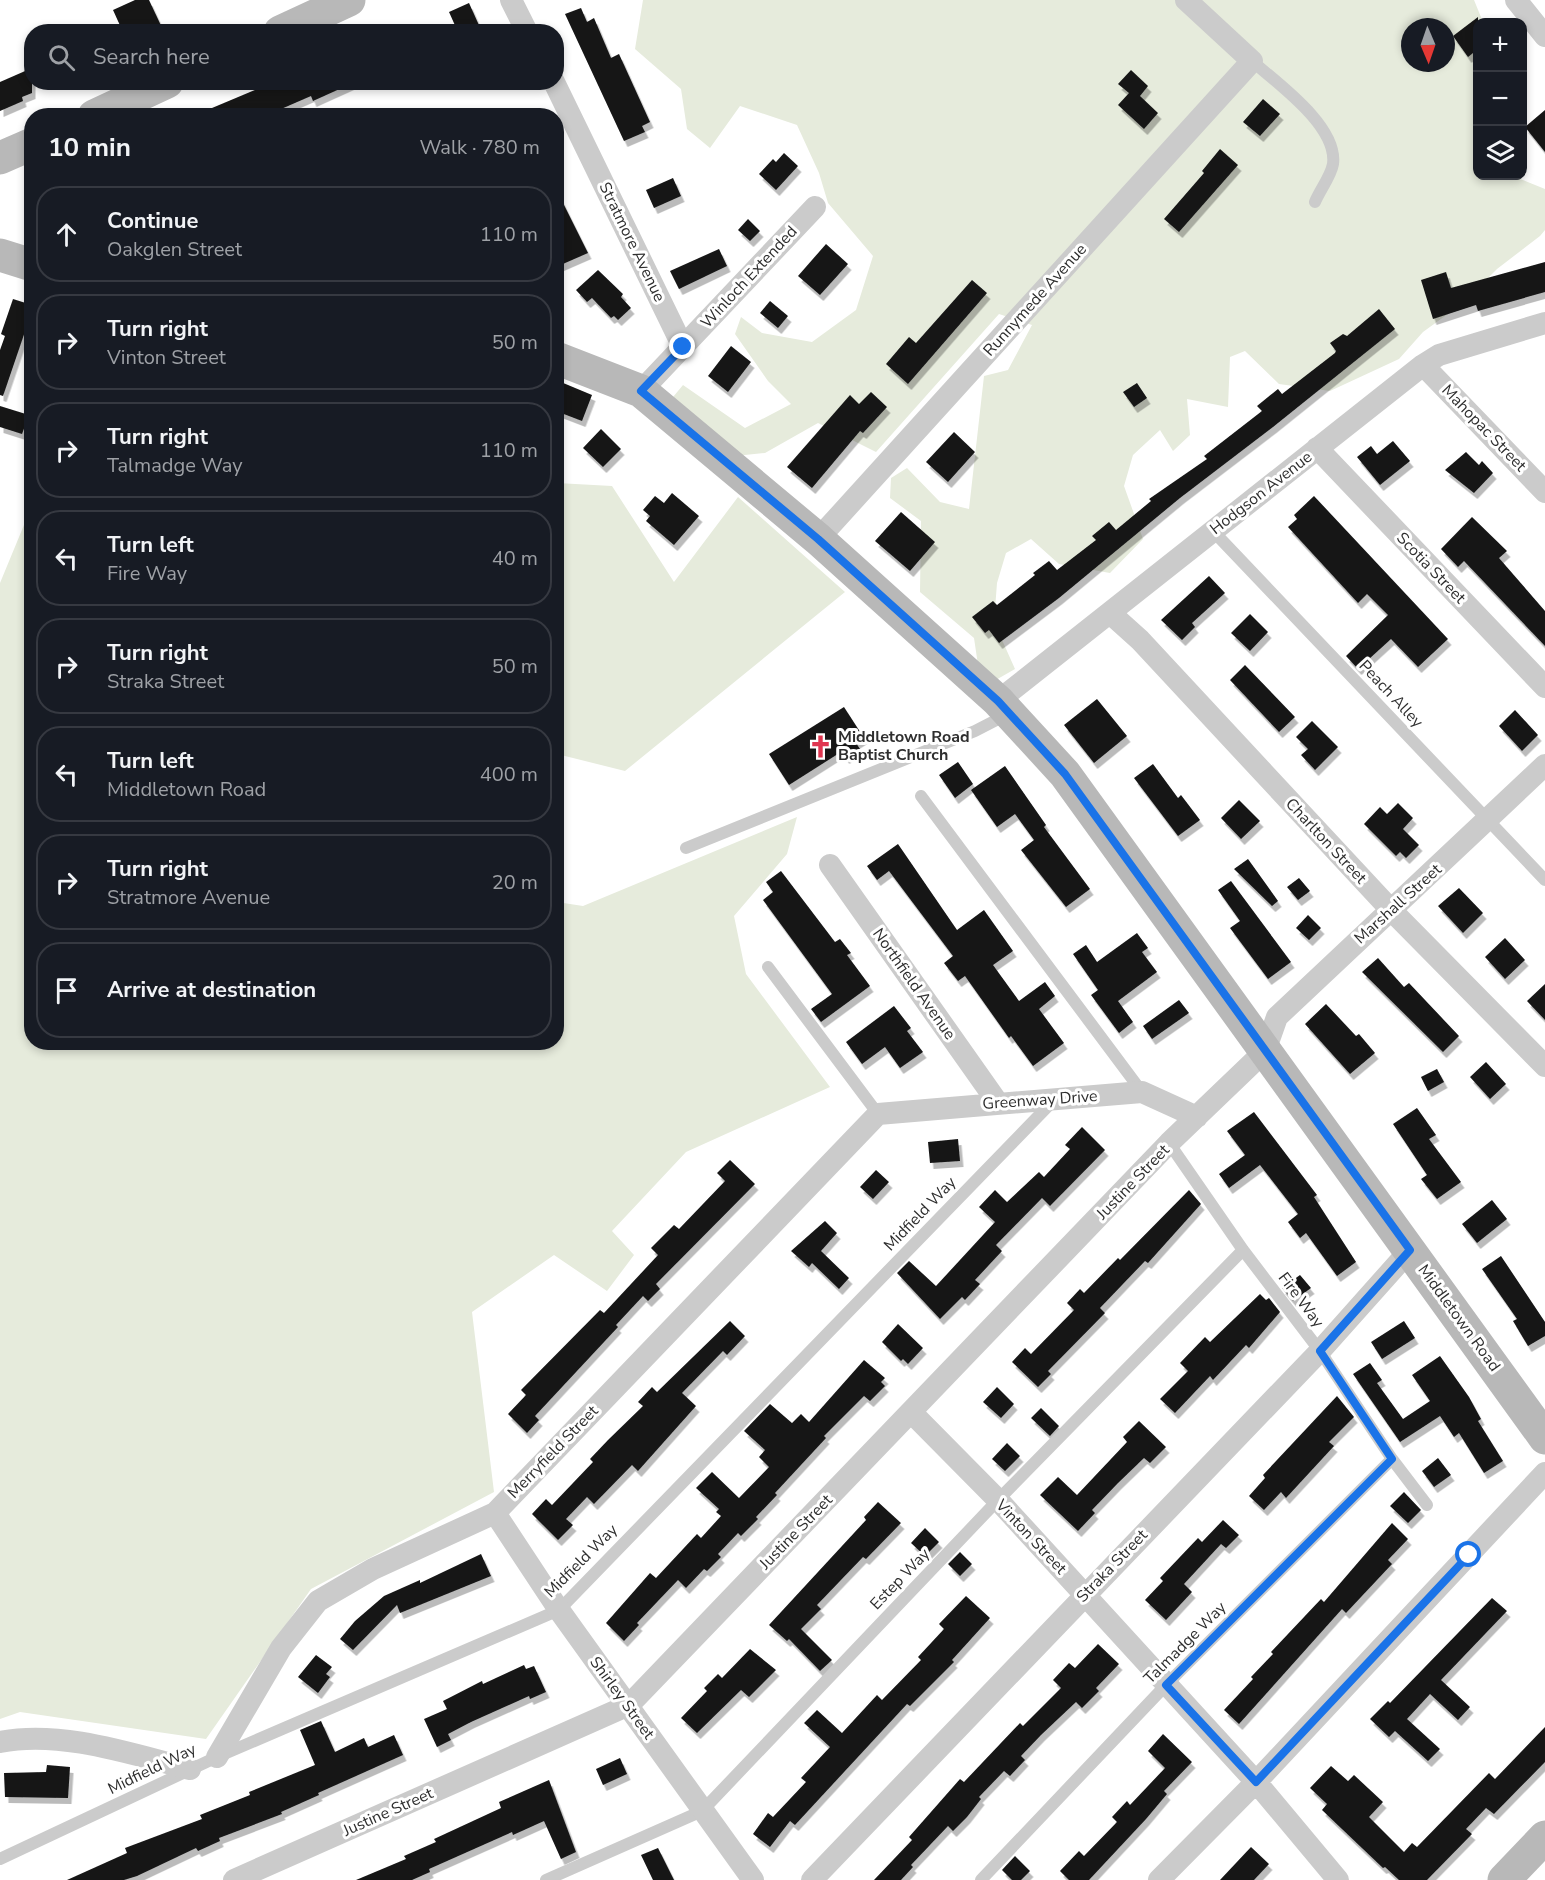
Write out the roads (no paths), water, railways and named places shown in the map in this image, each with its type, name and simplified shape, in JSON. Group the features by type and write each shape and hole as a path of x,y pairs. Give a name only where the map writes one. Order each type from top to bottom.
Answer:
{"street":[{"path":"298,24 350,0"},
{"path":"511,0 523,24"},
{"path":"1186,0 1252,61"},
{"path":"1516,0 1545,36"},
{"name":"Runnymede Avenue","path":"818,539 1252,61"},
{"path":"111,108 150,90"},
{"name":"Stratmore Avenue","path":"558,90 683,347"},
{"path":"0,158 24,148"},
{"name":"Winloch Extended","path":"683,347 815,207"},
{"path":"0,255 24,262"},
{"name":"Hodgson Avenue","path":"1004,707 1110,613 1423,365 1439,355 1545,323"},
{"path":"641,391 683,347"},
{"name":"Middletown Road","path":"564,361 641,391 818,539 1004,707 1065,774 1545,1438"},
{"name":"Mahopac Street","path":"1423,365 1545,492"},
{"name":"Scotia Street","path":"1317,448 1545,687"},
{"name":"Charlton Street","path":"1110,613 1140,640 1392,911 1545,1066"},
{"name":"Marshall Street","path":"1265,1051 1277,1017 1545,765"},
{"name":"Northfield Avenue","path":"830,865 998,1103"},
{"name":"Justine Street","path":"234,1880 629,1705 1170,1143 1265,1051"},
{"name":"Greenway Drive","path":"878,1114 1142,1092 1197,1117"},
{"name":"Merryfield Street","path":"217,1757 281,1648 318,1601 373,1569 495,1513 878,1114"},
{"name":"Straka Street","path":"812,1880 1320,1351 1410,1250"},
{"name":"Vinton Street","path":"911,1412 998,1500 1256,1782 1338,1880"},
{"path":"1160,1880 1256,1782 1545,1473"},
{"name":"Shirley Street","path":"495,1513 559,1610 753,1880"},
{"path":"0,1742 19,1739 98,1745 190,1769"},
{"path":"1504,1880 1545,1838"}],"lane":[{"path":"1252,61 1314,118 1328,136 1333,165 1315,202"},
{"name":"Peach Alley","path":"1213,531 1545,880"},
{"path":"686,848 975,731 1004,707"},
{"path":"921,796 1142,1092"},
{"path":"768,967 878,1114"},
{"name":"Midfield Way","path":"0,1859 190,1769 559,1610 1055,1099"},
{"name":"Fire Way","path":"1170,1143 1243,1250 1320,1351 1392,1459 1427,1505"},
{"name":"Estep Way","path":"546,1880 702,1811 998,1500 1243,1250"},
{"name":"Talmadge Way","path":"981,1880 1166,1685 1392,1459"}],"place":[{"name":"Middletown Road Baptist Church","path":"820,746"}]}
